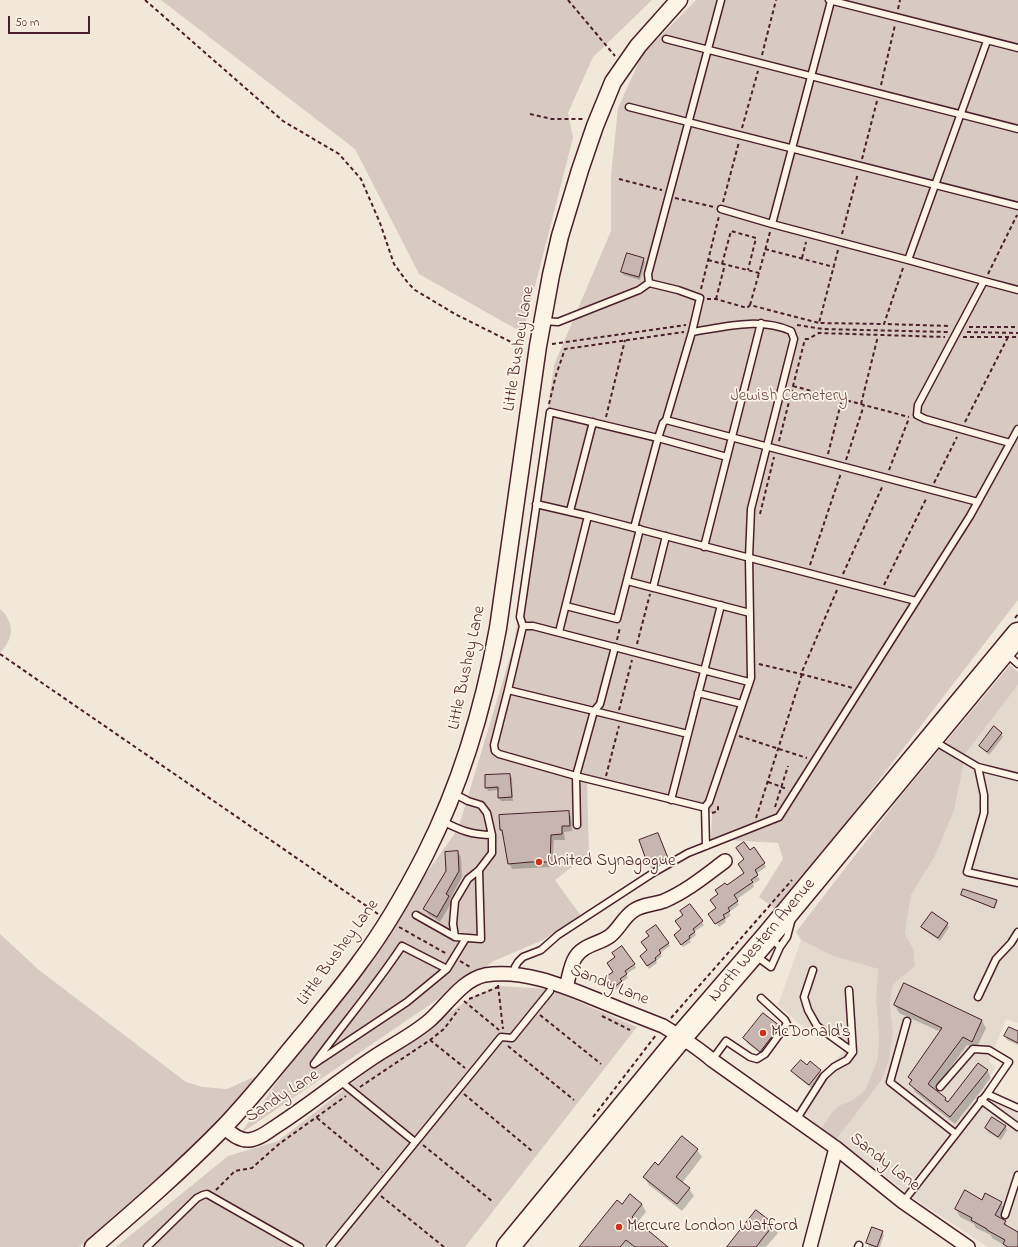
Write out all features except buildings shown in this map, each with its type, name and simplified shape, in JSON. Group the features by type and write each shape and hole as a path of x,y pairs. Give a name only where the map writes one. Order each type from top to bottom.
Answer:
{"highway":[{"name":"North Western Avenue","path":"508,1247 681,1037 753,954 774,941 794,905 931,740 1011,658 1018,634"}],"street":[{"name":"Little Bushey Lane","path":"93,1247 130,1216 193,1158 263,1083 360,962 388,921 425,855 452,793 473,737 492,664 538,346 560,236 597,120 613,82 646,37 679,0"},
{"path":"566,987 574,959 579,952 610,936 631,912 641,906 662,902 693,886 725,861"},
{"name":"Sandy Lane","path":"223,1127 243,1140 257,1138 294,1114 377,1055 430,1021 461,989 473,979 494,979 514,975 545,980 566,987 663,1026 699,1048 712,1060 836,1148 903,1202 968,1247"},
{"path":"810,1247 836,1148"}],"lane":[{"path":"649,283 648,274 668,194 721,0"},
{"path":"772,224 830,0 1018,48"},
{"path":"666,39 1018,129"},
{"path":"908,260 987,41"},
{"path":"629,108 1018,206"},
{"path":"721,209 1018,290"},
{"path":"984,281 918,405 917,415 925,419 962,428 1010,443"},
{"path":"542,321 558,322 639,290 649,283 678,290 700,298 692,332 666,420 663,423 658,438 637,528 627,581 617,619 566,606"},
{"path":"692,332 749,323 761,323 788,330 794,337 751,509 751,678 709,802 705,807 706,846"},
{"path":"704,547 761,323"},
{"path":"705,807 576,776 499,754 495,751 494,745 523,626 520,617 550,412 658,438 727,457"},
{"path":"666,420 978,502"},
{"path":"570,511 593,422"},
{"path":"514,975 515,967 523,957 541,950 558,935 653,873 706,846 780,817 978,502 1018,429"},
{"path":"536,504 570,511 704,547 916,600"},
{"path":"559,632 588,516"},
{"path":"653,588 666,536"},
{"path":"627,581 750,613"},
{"path":"671,800 721,605"},
{"path":"523,626 533,626 559,632 749,682"},
{"path":"577,825 576,776 594,711 600,704 615,647"},
{"path":"508,690 688,734"},
{"path":"698,693 742,704"},
{"path":"931,740 978,767 1018,777"},
{"path":"978,767 984,795 984,813 967,872 1018,883"},
{"path":"452,793 468,801 481,805 487,813 492,835 492,853 479,870 468,879 455,901 453,924 455,938"},
{"path":"441,820 457,829 476,835 492,835"},
{"path":"416,915 455,938 481,939 479,870"},
{"path":"978,997 996,959 1011,943 1018,932"},
{"path":"447,969 402,946 314,1064 407,1002 447,969 466,938"},
{"path":"813,970 804,997 808,1010 817,1026 853,1052"},
{"path":"796,1120 824,1076 834,1067 847,1060 853,1052 849,990"},
{"path":"330,1247 471,1073 502,1038 512,1038 550,991"},
{"path":"712,1060 726,1042 750,1057 757,1059 765,1054 787,1024 785,1020 761,998"},
{"path":"907,1021 890,1082 956,1134"},
{"path":"903,1202 987,1094 1009,1062 989,1050 974,1049 940,1087"},
{"path":"340,1081 415,1141"},
{"path":"987,1094 1018,1108"},
{"path":"981,1100 1018,1127"},
{"path":"1005,1215 1018,1176"},
{"path":"150,1246 197,1198 203,1195 211,1195 300,1247"}],"path":[{"path":"145,0 283,121 339,154 361,179 380,224 394,264 414,290 455,314 516,344 538,346"},
{"path":"568,0 624,66"},
{"path":"776,0 721,209 700,298 716,299 747,308 750,305 819,323 1018,327"},
{"path":"819,323 879,93 900,0"},
{"path":"530,114 552,119 597,120"},
{"path":"619,179 721,209"},
{"path":"984,281 1018,212"},
{"path":"750,305 772,224"},
{"path":"716,299 730,231 756,238 748,270"},
{"path":"802,258 808,233"},
{"path":"765,248 834,267"},
{"path":"708,260 758,273"},
{"path":"884,324 903,268 908,260"},
{"path":"550,412 548,406 565,349 682,332 692,332"},
{"path":"794,337 808,340 819,333 955,338 1018,337"},
{"path":"807,572 863,404 878,336"},
{"path":"881,591 1008,337"},
{"path":"758,520 805,339"},
{"path":"604,425 625,340"},
{"path":"753,828 802,674 886,478 910,417 783,383"},
{"path":"826,462 842,399"},
{"path":"615,647 622,620 617,619"},
{"path":"0,654 388,921 494,979"},
{"path":"750,661 861,690"},
{"path":"759,663 759,671"},
{"path":"605,783 621,718"},
{"path":"732,734 815,761"},
{"path":"738,743 740,736"},
{"path":"770,822 788,766"},
{"path":"768,782 796,792"},
{"path":"705,815 718,812 717,807 720,800"},
{"path":"494,979 502,1038"},
{"path":"494,979 464,1001 499,1030 502,1038 508,1046 574,1100"},
{"path":"211,1195 235,1171 252,1168 279,1144 430,1040 444,1029 460,1007"},
{"path":"534,1010 601,1064"},
{"path":"598,1014 630,1030"},
{"path":"430,1040 471,1073"},
{"path":"458,1089 532,1151"},
{"path":"316,1118 387,1176"},
{"path":"415,1141 492,1201"},
{"path":"376,1191 444,1247"}],"shaded area":[{"path":"1018,685 1018,1023 1006,1019 989,1062 996,1067 983,1085 1018,1104 1018,1247 988,1247 922,1204 836,1140 881,1081 893,1032 890,1003 893,985 915,966 914,951 905,933 911,895 934,858 954,811 966,753"},
{"path":"801,940 833,956 878,969 876,1000 879,1037 877,1061 865,1090 853,1100 840,1105 832,1112 821,1129 799,1109 816,1083 844,1050 816,1031 802,1026 778,1005"}],"green space":[{"path":"161,0 652,0 593,57 568,113 573,138 523,333 419,274 355,149"},
{"name":"Jewish Cemetery","path":"696,0 1018,0 1018,600 778,911 759,897 783,859 778,843 711,839 712,813 587,783 589,854 555,880 581,916 543,940 494,961 240,1134 458,829 514,644 554,365 611,231 611,176 618,108 642,55"},
{"path":"0,609 8,619 11,631 5,648 0,653"},
{"path":"1010,665 1018,672 1018,685 966,753 954,811 934,858 911,895 905,933 914,951 915,966 893,985 890,1003 893,1032 889,1060 881,1081 836,1140 821,1129 832,1112 840,1105 853,1100 865,1090 877,1061 879,1037 876,1000 878,969 833,956 801,940 796,932 900,797"},
{"path":"0,934 39,970 186,1082 203,1087 227,1089 256,1076 225,1116 149,1186 79,1247 0,1247"},
{"path":"499,986 549,989 637,1027 465,1247 116,1247 228,1156 278,1141 369,1070 472,997"}],"place":[{"name":"United Synagogue","path":"539,862"},
{"name":"McDonald's","path":"763,1033"},
{"name":"Mercure London Watford","path":"619,1227"}]}
